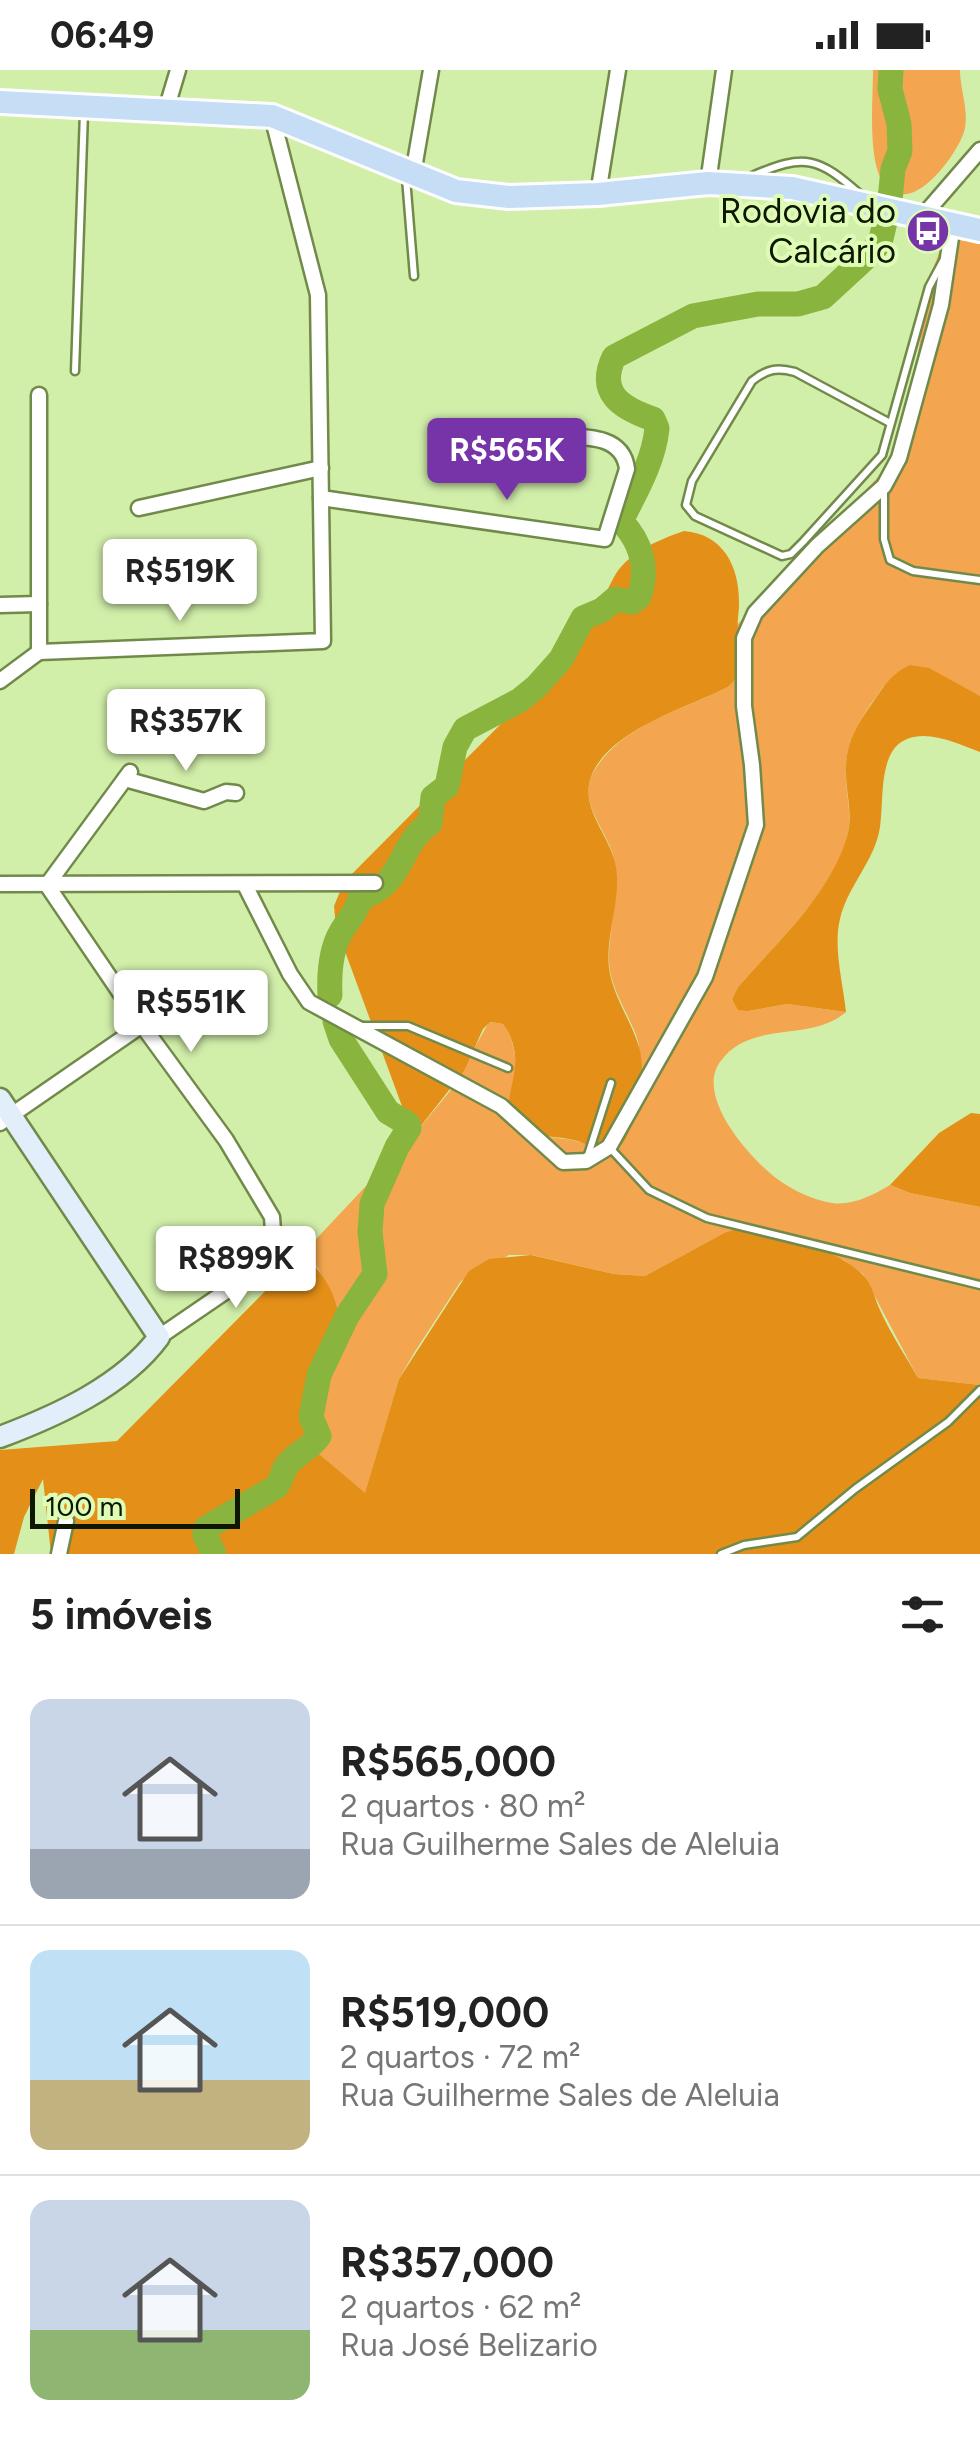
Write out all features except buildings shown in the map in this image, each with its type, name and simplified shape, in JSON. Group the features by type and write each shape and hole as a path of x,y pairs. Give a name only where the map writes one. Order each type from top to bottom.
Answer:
{"main road":[{"path":"0,102 272,116 456,191 509,197 598,194 708,183 792,188 980,230"}],"street":[{"path":"166,110 178,70"},
{"path":"410,172 431,70"},
{"path":"598,194 618,70"},
{"path":"708,183 724,70"},
{"path":"0,680 38,652 323,641 318,295 272,116"},
{"path":"922,217 980,150"},
{"path":"244,884 290,974 309,1002 502,1106 563,1162 586,1161 609,1147 705,977 756,825 744,706 744,638 755,613 884,486 899,458 941,306 953,224"},
{"path":"38,396 38,652"},
{"path":"321,498 605,540 627,469 626,458 615,446 591,437 556,436"},
{"path":"139,508 321,468"},
{"path":"0,604 38,604"},
{"path":"47,885 128,776 204,801 236,792"},
{"path":"0,884 375,883"},
{"path":"0,1437 64,1408 120,1376 146,1355 159,1337 257,1270 274,1246 272,1218 226,1140 47,885"},
{"path":"142,1025 4,1112 159,1337"},
{"path":"59,1554 66,1521"}],"lane":[{"path":"75,370 84,106"},
{"path":"410,172 414,276"},
{"path":"890,423 795,372 780,368 764,372 752,382 692,482 686,506 710,524 772,552 790,554 882,455 928,287 949,252"},
{"path":"884,486 884,538 890,560 912,571 980,580"},
{"path":"355,1027 408,1026 508,1068"},
{"path":"586,1161 611,1083"},
{"path":"609,1147 649,1190 708,1218 980,1285"},
{"path":"720,1554 744,1545 797,1537 855,1489 948,1422 980,1390"}],"shaded area":[{"path":"873,70 960,70 966,117 959,143 929,182 903,195 891,191 881,179 874,156"},
{"path":"959,240 980,242 980,696 964,689 884,686 870,705 853,735 847,757 849,829 839,859 815,898 732,999 748,1011 787,1004 846,1012 816,1027 747,1040 720,1062 714,1076 720,1109 740,1142 765,1169 796,1190 817,1200 848,1203 890,1185 910,1193 980,1207 980,1385 918,1378 863,1274 844,1260 763,1232 724,1233 645,1276 614,1274 532,1255 509,1255 461,1281 414,1353 399,1379 365,1494 318,1453 338,1313 318,1268 303,1253 450,1091 489,1022 503,1024 513,1045 515,1077 507,1111 524,1134 573,1140 609,1151 639,1048 611,974 615,863 591,806 589,783 594,771 620,741 655,720 728,687 742,665 737,625 879,476 892,453 908,404 931,274 939,253"},
{"path":"684,531 710,539 733,566 739,591 740,672 728,687 650,722 614,746 600,761 589,788 592,810 612,852 617,875 609,968 641,1056 639,1094 627,1135 619,1147 606,1151 509,1125 514,1051 503,1024 490,1022 464,1071 413,1136 336,927 334,906 344,882 586,638 609,586 626,562 654,543"},
{"path":"910,665 929,668 980,696 980,752 923,736 905,740 890,755 877,839 849,895 838,930 846,1012 787,1004 738,1010 732,999 738,987 800,918 838,861 849,823 846,762 850,743 885,686"},
{"path":"971,1113 980,1114 980,1207 910,1193 890,1185 939,1133"},
{"path":"740,1228 806,1244 852,1266 869,1283 884,1319 918,1378 980,1385 980,1554 51,1554 43,1479 24,1517 14,1554 0,1554 0,1450 117,1441 303,1253 329,1288 338,1313 318,1453 365,1493 399,1379 469,1271 489,1259 531,1255 614,1274 645,1276"}],"waterway":[{"path":"890,200 893,169 900,151 899,124 890,89 891,70"},
{"path":"330,995 331,963 341,932 360,898 386,883 419,832 430,823 433,797 447,786 455,747 465,729 520,700 536,687 561,659 583,618 615,599 632,602 639,597 641,556 621,521 648,465 657,428 653,419 622,404 610,390 609,370 614,357 693,316 758,304 798,304 823,297 874,250 885,222"},
{"path":"214,1554 205,1535 206,1528 276,1487 287,1465 319,1436 311,1417 319,1375 347,1316 375,1274 370,1232 372,1204 409,1128 388,1112 341,1039 335,1021"}],"place":[{"name":"Rodovia do Calcário","path":"928,231"}]}
